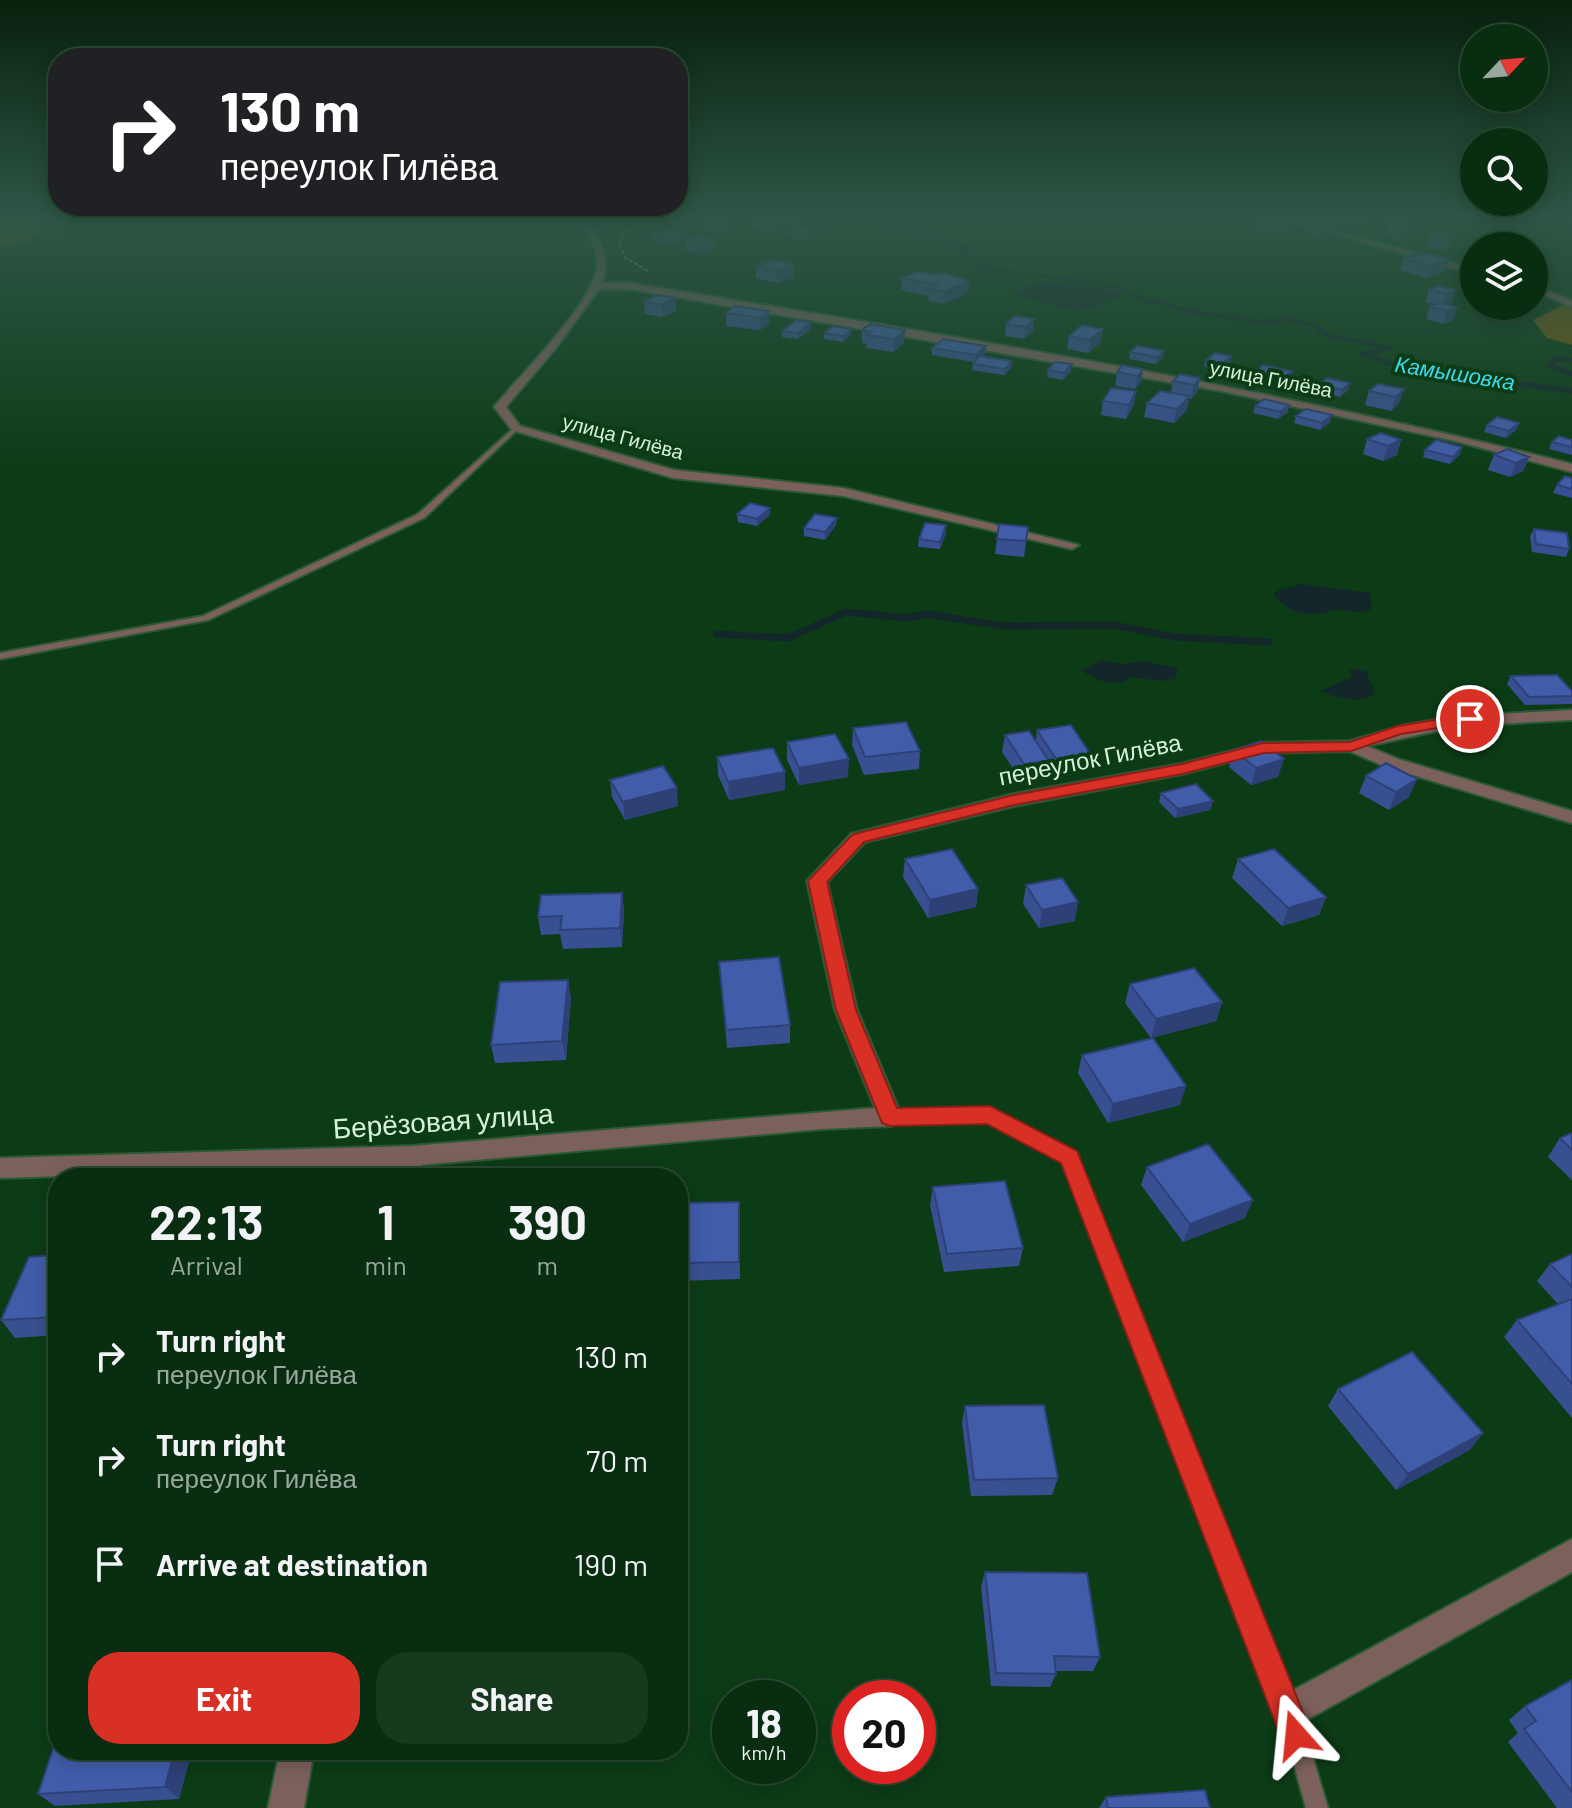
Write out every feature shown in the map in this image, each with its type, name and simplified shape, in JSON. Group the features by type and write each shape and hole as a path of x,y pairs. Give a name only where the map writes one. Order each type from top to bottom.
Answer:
{"street":[{"path":"516,428 500,407 583,303"},
{"name":"улица Гилёва","path":"732,303 997,348 1338,412 1572,468"},
{"name":"улица Гилёва","path":"516,428 673,474 843,492 1072,545"},
{"name":"переулок Гилёва","path":"890,1117 846,1010 817,881 858,838 1014,800 1182,769 1263,748 1351,746 1398,730 1494,715 1572,715"},
{"name":"переулок Гилёва","path":"1351,746 1392,763 1572,817"},
{"name":"Берёзовая улица","path":"0,1168 408,1167 822,1120 890,1117"},
{"path":"1289,1711 1572,1555"},
{"path":"286,1808 295,1760"}],"lane":[{"path":"0,656 205,618 421,516 516,428"},
{"path":"890,1117 990,1115 1069,1157 1289,1711 1317,1808"}],"shaded area":[{"path":"1572,303 1572,345 1547,338 1533,320 1548,320 1548,312"}],"water":[{"path":"1049,303 1103,303 1080,311"},
{"path":"1301,584 1370,593 1372,609 1302,613 1283,604 1273,594"},
{"path":"1101,660 1122,664 1141,661 1178,668 1175,679 1160,681 1132,677 1120,683 1101,681 1081,671"},
{"path":"1349,669 1366,671 1375,693 1355,700 1320,691 1352,677"}],"building":[{"path":"1442,303 1457,307 1447,311 1430,306"},
{"path":"735,306 769,311 760,318 726,313"},
{"path":"1015,316 1034,319 1026,327 1006,324"},
{"path":"796,320 811,323 798,333 782,331"},
{"path":"870,324 905,330 894,339 867,335 871,332 862,330"},
{"path":"1082,325 1103,329 1090,340 1069,336"},
{"path":"833,326 852,329 843,336 824,333"},
{"path":"943,339 986,346 976,355 932,348"},
{"path":"1137,346 1164,351 1157,357 1130,352"},
{"path":"1215,353 1231,356 1222,364 1206,360"},
{"path":"979,356 1012,361 1005,369 973,364"},
{"path":"1055,362 1072,364 1064,373 1048,370"},
{"path":"1122,365 1143,369 1138,376 1117,372"},
{"path":"1263,365 1292,371 1284,378 1255,371"},
{"path":"1180,374 1200,378 1194,385 1173,381"},
{"path":"1327,378 1350,383 1342,390 1319,385"},
{"path":"1378,384 1404,389 1396,397 1369,391"},
{"path":"1111,388 1136,391 1129,405 1103,401"},
{"path":"1160,391 1190,396 1177,409 1147,403"},
{"path":"1264,399 1289,405 1280,412 1255,406"},
{"path":"1306,409 1332,415 1322,423 1296,416"},
{"path":"1497,417 1519,423 1509,431 1487,425"},
{"path":"1381,433 1401,440 1388,446 1367,439"},
{"path":"1559,436 1572,440 1572,447 1552,442"},
{"path":"1436,440 1462,447 1453,457 1425,450"},
{"path":"1507,449 1529,457 1516,463 1494,455"},
{"path":"1565,476 1572,478 1572,489 1557,485"},
{"path":"750,503 770,508 757,519 737,514"},
{"path":"815,514 837,518 825,532 804,528"},
{"path":"925,523 946,525 940,542 919,539"},
{"path":"999,524 1028,527 1026,541 997,539"},
{"path":"1534,529 1567,533 1569,549 1536,544"},
{"path":"1557,675 1572,691 1572,696 1529,697 1511,676"},
{"path":"906,722 920,751 865,757 853,728"},
{"path":"1071,725 1091,755 1056,759 1037,730"},
{"path":"1029,731 1049,761 1024,764 1005,735"},
{"path":"835,734 849,759 799,768 787,742"},
{"path":"1261,741 1284,759 1256,768 1234,750"},
{"path":"773,748 785,772 728,782 717,757"},
{"path":"1386,763 1417,779 1396,792 1366,776"},
{"path":"663,766 677,788 623,802 610,780"},
{"path":"1196,784 1213,801 1178,809 1161,793"},
{"path":"952,849 978,889 930,900 905,859"},
{"path":"1274,849 1326,897 1288,908 1238,859"},
{"path":"1062,878 1078,902 1042,910 1026,885"},
{"path":"622,893 620,928 560,930 562,916 538,917 541,895"},
{"path":"779,957 790,1025 726,1030 719,962"},
{"path":"1194,968 1222,1002 1156,1019 1130,984"},
{"path":"568,980 562,1041 491,1045 500,982"},
{"path":"1153,1038 1186,1086 1113,1104 1082,1055"},
{"path":"1572,1133 1572,1150 1560,1138"},
{"path":"1208,1144 1253,1200 1190,1224 1147,1167"},
{"path":"1005,1181 1023,1248 947,1254 933,1187"},
{"path":"739,1202 739,1262 688,1263 688,1203"},
{"path":"1572,1254 1572,1287 1550,1264"},
{"path":"48,1256 48,1318 1,1320 29,1257"},
{"path":"1572,1299 1572,1384 1517,1320"},
{"path":"1412,1352 1483,1433 1408,1474 1338,1389"},
{"path":"1044,1405 1058,1478 974,1480 965,1406"},
{"path":"985,1572 1087,1573 1100,1657 1054,1656 1056,1674 996,1673"},
{"path":"1572,1680 1572,1792 1524,1729 1536,1721 1525,1706"},
{"path":"49,1760 172,1760 165,1787 38,1794"},
{"path":"1205,1790 1210,1808 1108,1808 1106,1797"}],"waterway":[{"name":"Камышовка","path":"1164,303 1190,312 1262,322 1286,319 1315,326 1326,335 1391,348 1382,350"},
{"name":"Камышовка","path":"1390,348 1361,354 1405,368 1572,391"},
{"name":"Камышовка","path":"1572,360 1556,359 1550,365 1572,374"},
{"path":"717,634 788,638 846,612 907,618 926,614 1004,626 1114,625 1174,637 1269,642"}],"route":[{"path":"1296,1735 1069,1157 990,1115 890,1117 846,1010 817,881 858,838 1014,800 1182,769 1263,748 1351,746 1398,730 1470,719"}]}
